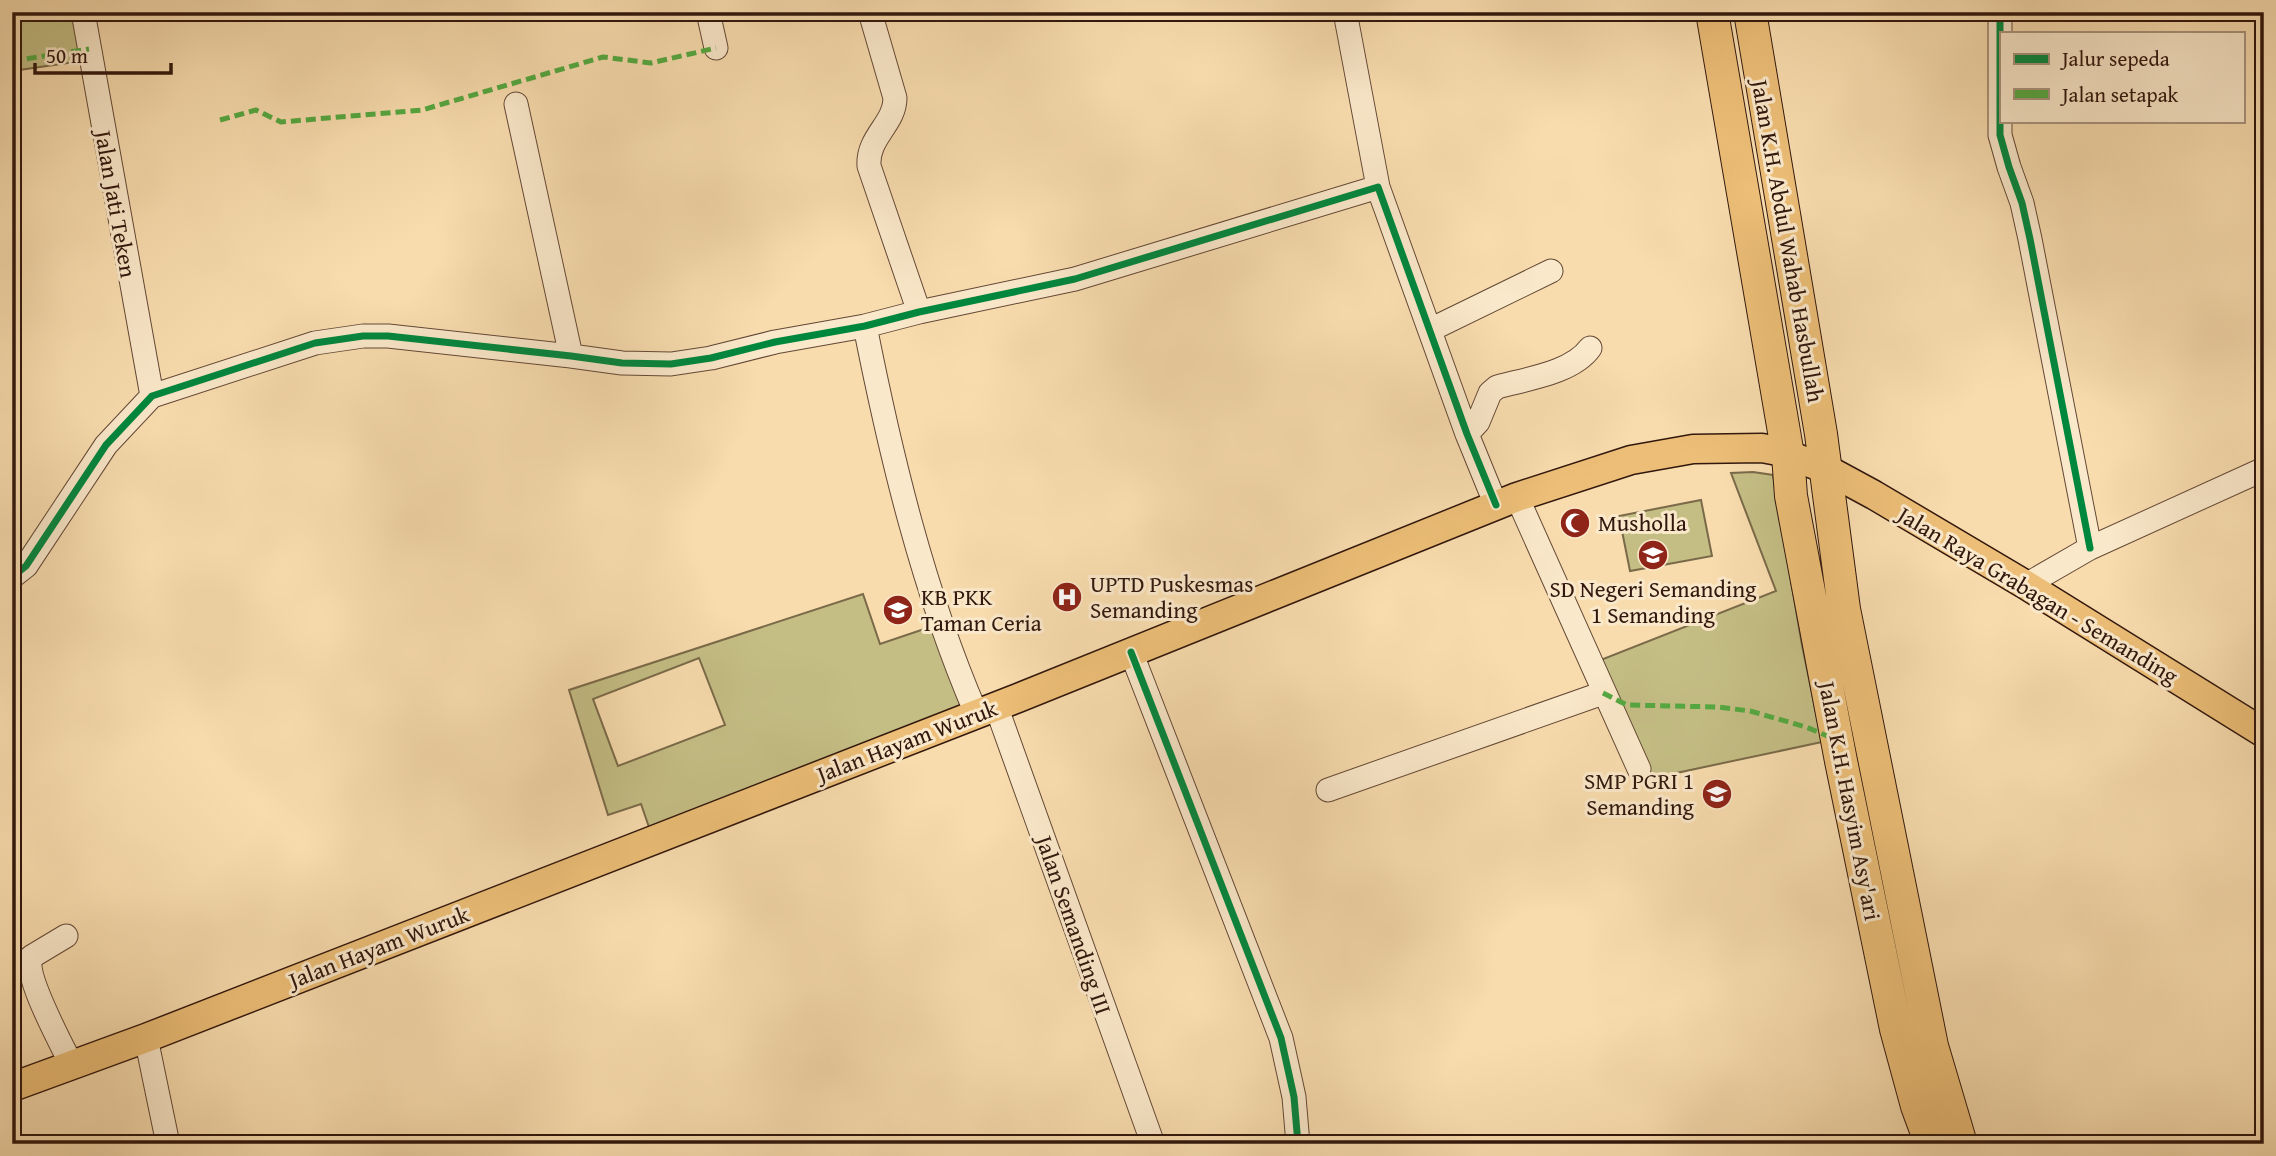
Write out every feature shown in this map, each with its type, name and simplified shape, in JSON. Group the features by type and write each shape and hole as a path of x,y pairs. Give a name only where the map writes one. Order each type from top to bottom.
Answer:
{"highway":[{"name":"Jalan K.H. Abdul Wahab Hasbullah","path":"1712,12 1808,462"},
{"name":"Jalan K.H. Abdul Wahab Hasbullah","path":"1750,12 1808,462"},
{"name":"Jalan K.H. Hasyim Asy'ari","path":"1808,462 1793,509 1896,1029 1917,1106 1931,1144"},
{"name":"Jalan K.H. Hasyim Asy'ari","path":"1808,462 1844,609 1933,1046 1961,1144"}],"main road":[{"name":"Jalan Hayam Wuruk","path":"12,1087 145,1038 986,710 1506,501 1632,460 1693,449 1762,448 1808,462"},
{"name":"Jalan Raya Grabagan - Semanding","path":"1808,462 1874,495 2026,585 2264,733"}],"street":[{"name":"Jalan Jati Teken","path":"83,12 152,396"},
{"path":"708,12 716,48"},
{"path":"870,12 895,98 895,107 873,143 869,166 919,312"},
{"path":"1345,12 1378,187 1467,434 1506,501 1639,769"},
{"path":"2000,12 2000,135 2028,227 2090,548"},
{"path":"516,104 570,355"},
{"path":"12,577 26,566 106,444 152,396 315,343 363,336 388,336 622,363 671,364 712,358 775,342 865,327 919,312 1075,279 1378,187"},
{"path":"1430,330 1550,271"},
{"name":"Jalan Semanding III","path":"865,327 886,432 937,607 986,710 1153,1144"},
{"path":"1467,434 1478,422 1490,393 1497,387 1562,368 1583,358 1590,348"},
{"path":"2026,585 2090,548 2264,470"},
{"path":"1131,652 1281,1038 1294,1097 1298,1144"},
{"path":"1328,790 1603,693"},
{"path":"66,936 31,957 29,967 43,1007 71,1064"},
{"path":"145,1038 167,1144"}],"shaded area":[{"path":"12,12 74,12 82,61 12,71"},
{"path":"1731,473 1773,475 1802,645 1822,742 1648,779 1593,663 1776,591"},
{"path":"1701,500 1712,556 1630,571 1619,516"},
{"path":"863,594 880,644 933,626 963,713 651,833 641,804 608,815 569,690","holes":["699,658 725,725 618,766 593,699"]}],"marked path":[{"path":"220,120 256,110 281,122 422,110 603,57 651,63 716,48"},
{"path":"12,61 89,49"},
{"path":"1603,693 1627,705 1718,707 1750,711 1806,727 1837,740"}],"cycle path":[{"path":"2000,12 2000,135 2022,203 2030,239 2090,548"},
{"path":"12,577 26,566 106,445 152,396 315,343 363,336 388,336 622,363 671,364 865,326 1075,279 1378,187 1467,434 1496,505"},
{"path":"1131,652 1281,1038 1294,1097 1298,1144"}],"place":[{"name":"Musholla","path":"1575,523"},
{"name":"SD Negeri Semanding 1 Semanding","path":"1653,555"},
{"name":"UPTD Puskesmas Semanding","path":"1067,597"},
{"name":"KB PKK Taman Ceria","path":"898,610"},
{"name":"SMP PGRI 1 Semanding","path":"1717,794"}]}
